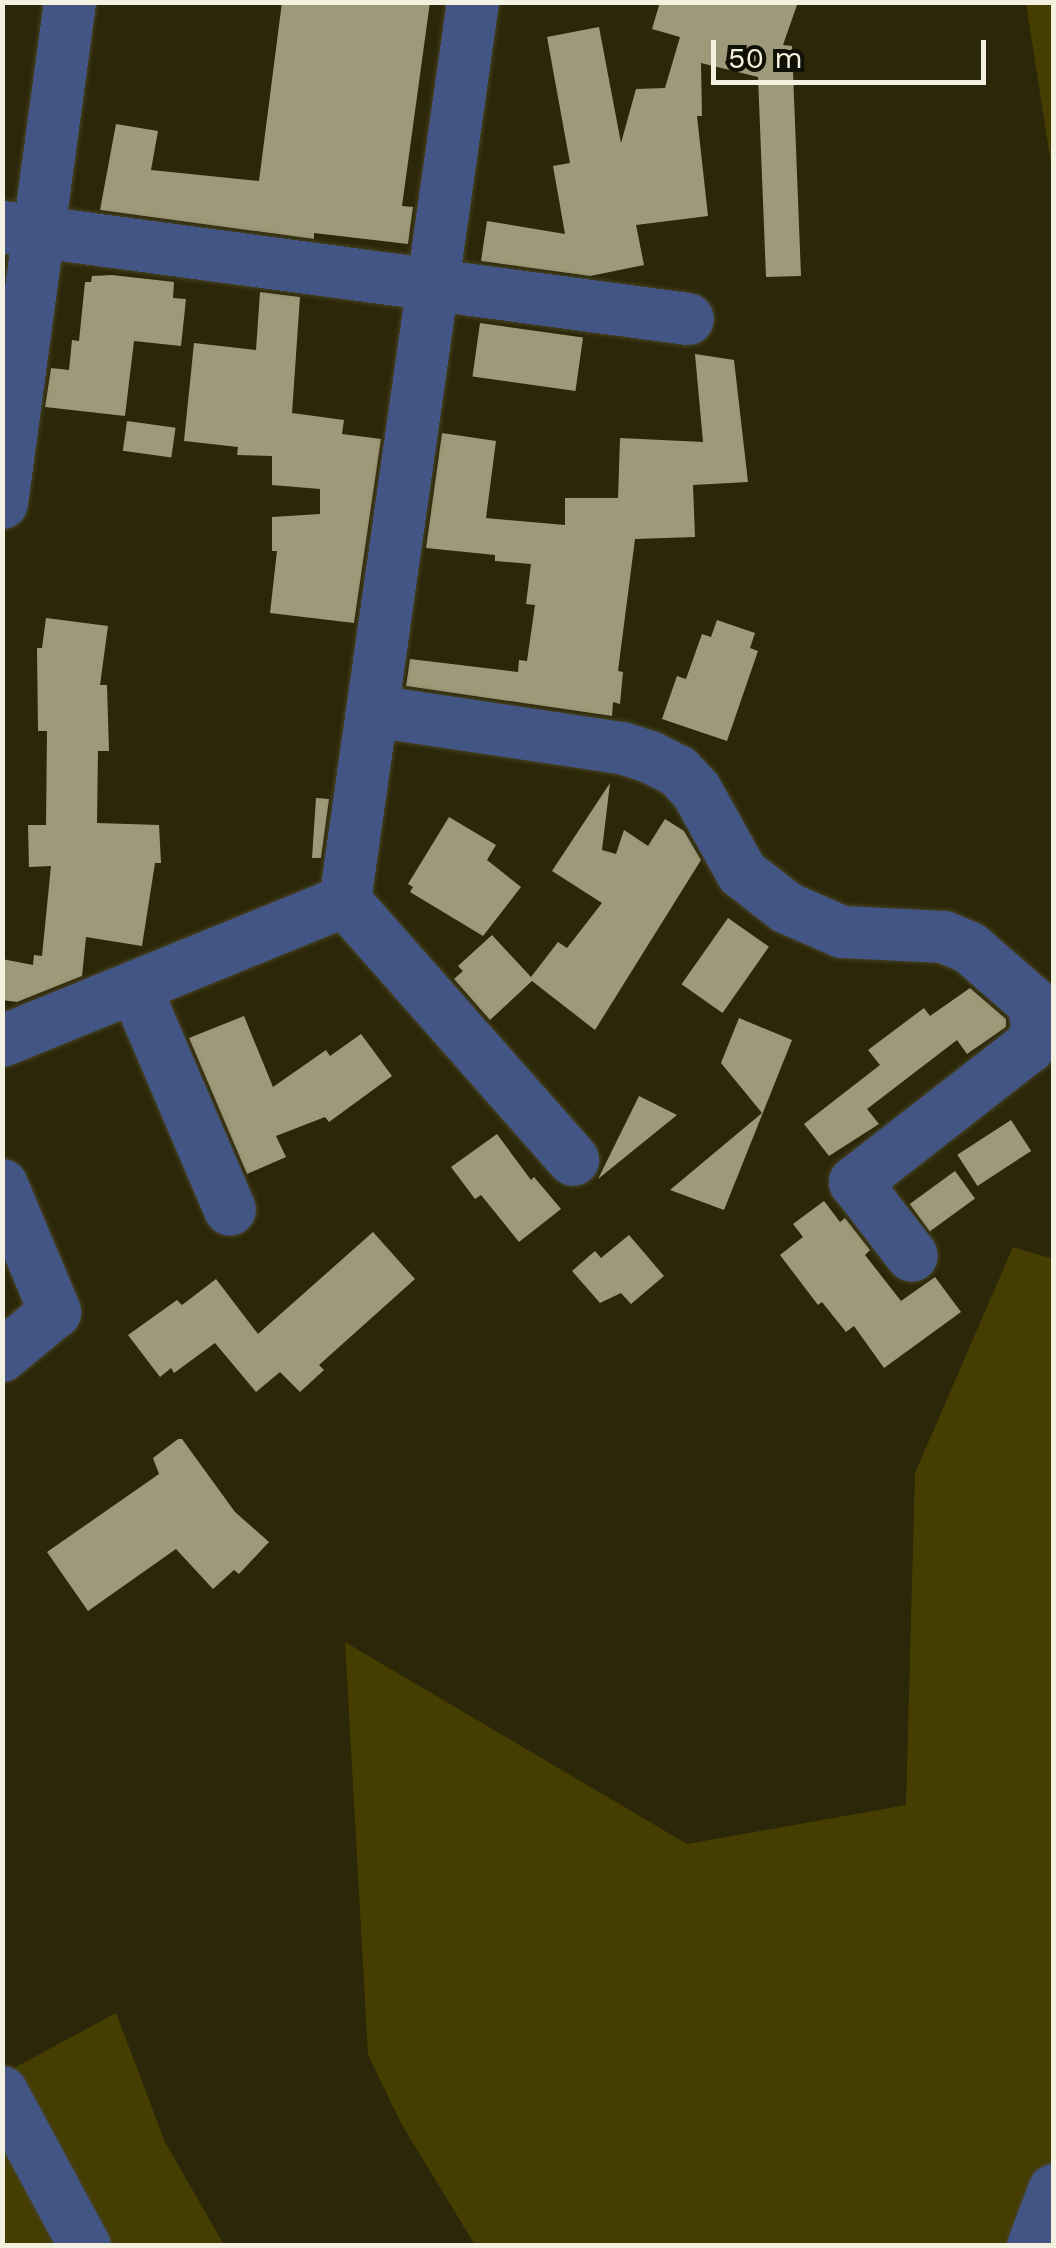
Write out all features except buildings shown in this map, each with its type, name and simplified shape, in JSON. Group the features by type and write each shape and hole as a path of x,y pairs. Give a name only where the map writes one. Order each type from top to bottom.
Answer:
{"street":[{"path":"2,504 21,230 70,2"},
{"path":"473,2 345,901 573,1160"},
{"path":"21,230 688,318"},
{"path":"373,711 622,748 650,757 678,771 696,790 742,873 787,908 842,932 944,937 970,948 1033,1003 1038,1028 1030,1046 855,1182 912,1256"},
{"path":"2,1041 345,901"},
{"path":"135,987 230,1210"},
{"path":"2,1185 55,1312 2,1356"},
{"path":"2,2092 85,2246"},
{"path":"1033,2246 1054,2190"}],"shaded area":[{"path":"1026,3 1053,3 1053,177"},
{"path":"1013,1247 1053,1259 1053,2245 475,2245 402,2125 368,2055 345,1642 687,1844 906,1805 915,1473"},
{"path":"116,2013 165,2142 224,2245 3,2246 3,2074"}]}
